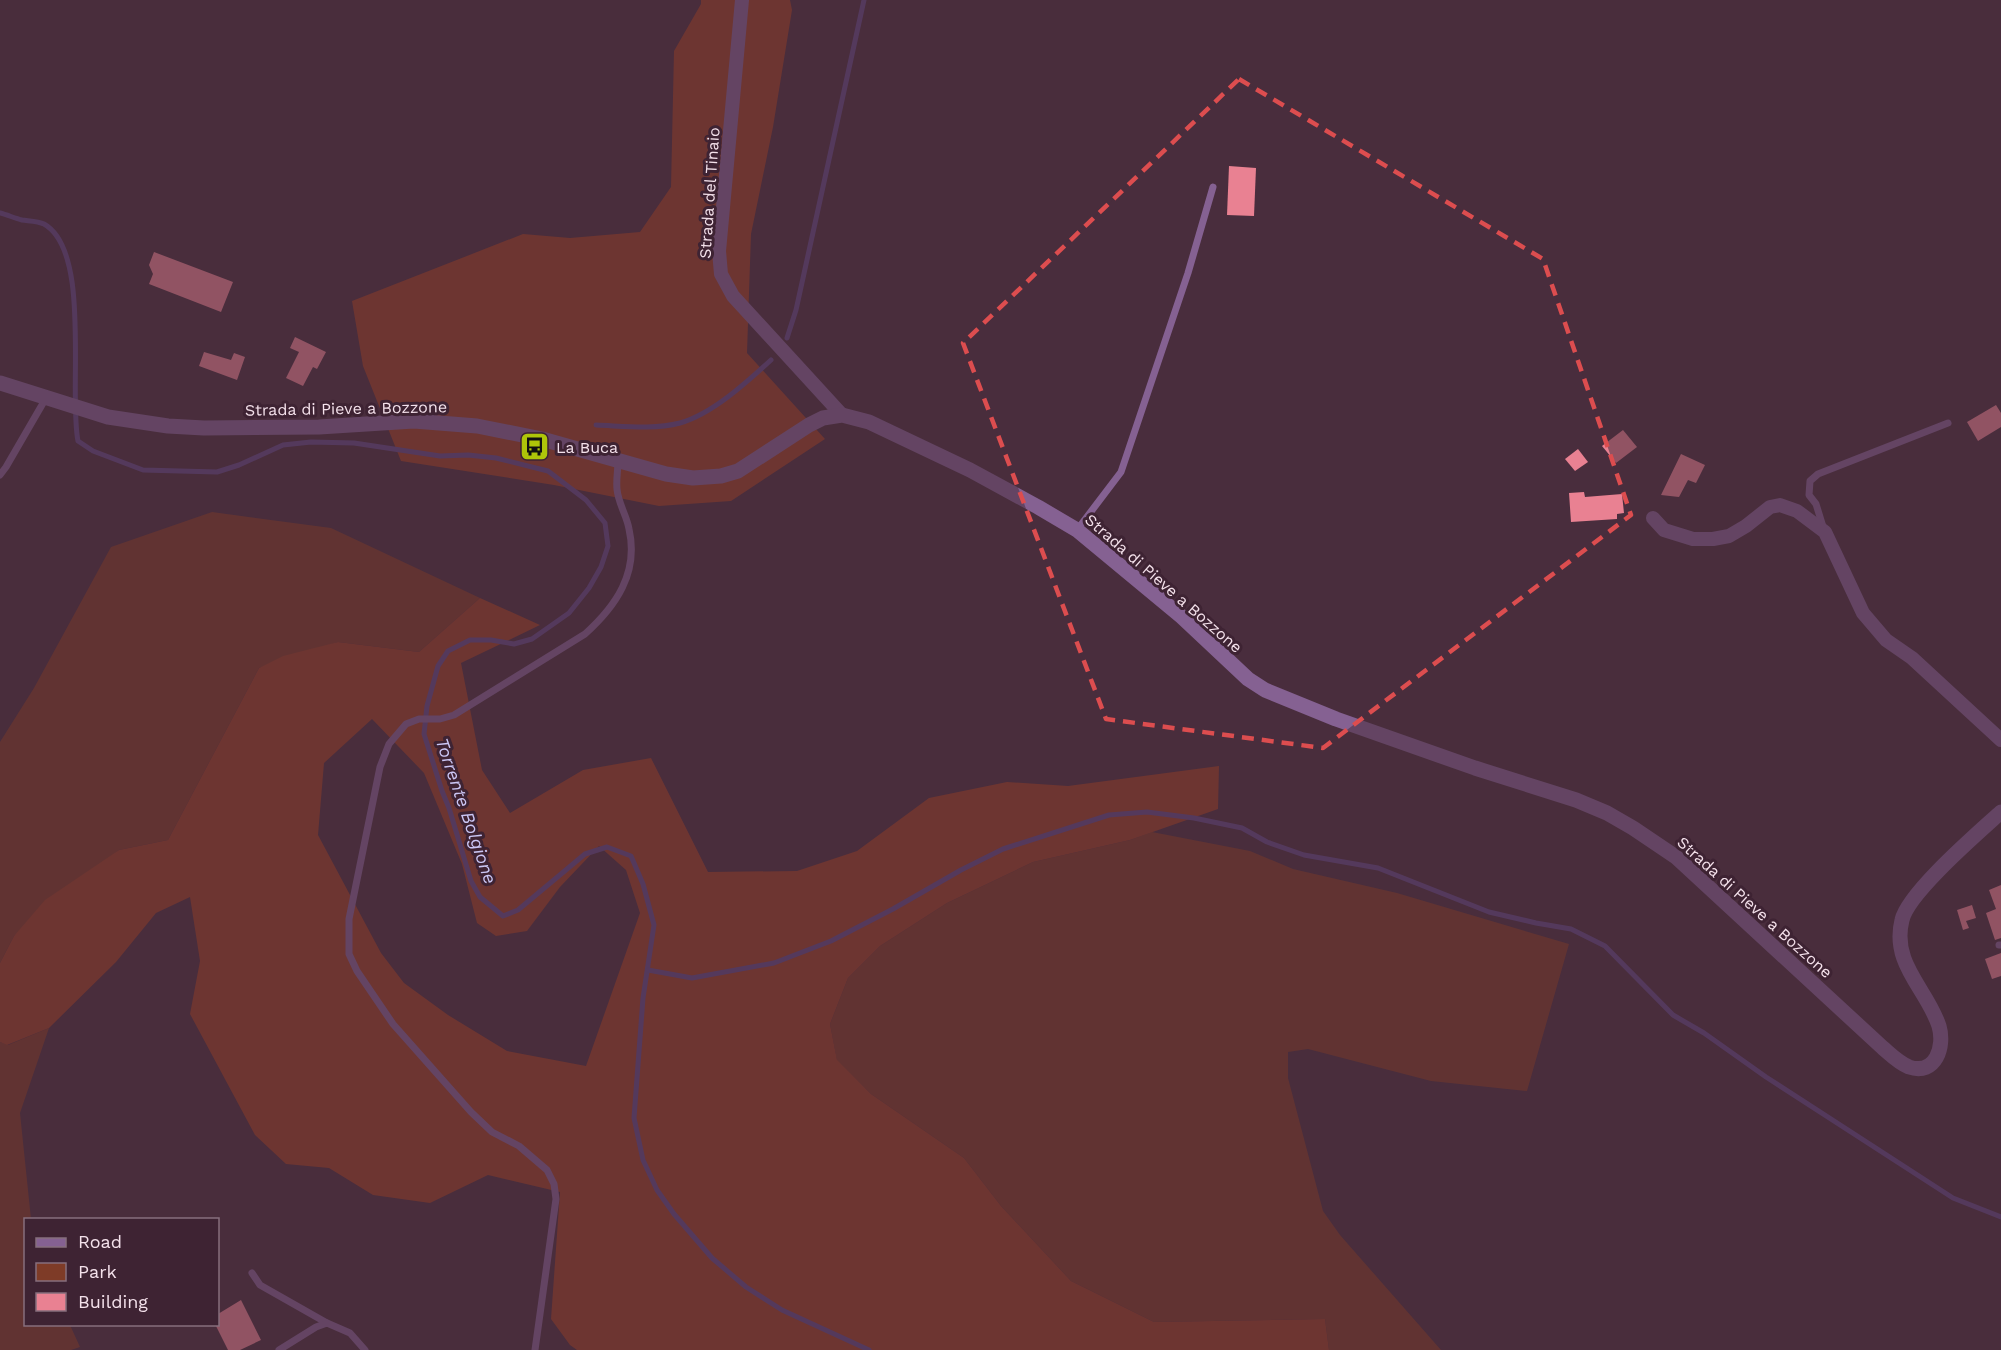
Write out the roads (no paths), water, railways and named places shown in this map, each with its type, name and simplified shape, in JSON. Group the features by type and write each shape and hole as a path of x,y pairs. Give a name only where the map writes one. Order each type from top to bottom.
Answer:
{"street":[{"name":"Strada del Tinaio","path":"742,0 719,251 721,274 733,296 842,415"},
{"name":"Strada di Pieve a Bozzone","path":"0,383 90,412 143,424 204,428 319,427 414,421 457,423 533,437 686,477 721,476 749,465 817,420 830,416 842,415 870,422 970,470 1077,530 1182,617 1248,679 1265,690 1325,715 1464,765 1576,800 1607,813 1633,828 1676,857 1883,1048 1902,1064 1912,1068 1928,1067 1935,1061 1941,1046 1937,1021 1910,974 1903,954 1900,935 1904,912 1930,881 2001,812"},
{"path":"1653,518 1664,530 1693,539 1713,539 1729,536 1770,507 1780,505 1797,511 1825,532 1863,613 1886,640 1912,658 2001,740"}],"lane":[{"path":"1077,530 1121,472 1188,273 1213,187"},
{"path":"0,475 46,398"},
{"path":"1825,532 1816,504 1809,495 1810,481 1818,474 1948,423"},
{"path":"534,1350 556,1199 554,1184 547,1170 519,1146 492,1131 471,1112 393,1024 357,971 349,954 349,919 380,767 389,744 406,724 419,719 440,719 460,712 585,634 603,617 618,597 628,577 631,556 630,530 617,490 618,461"},
{"path":"252,1273 260,1285 327,1323 350,1333 365,1350"},
{"path":"279,1350 316,1327 327,1323"}],"waterway":[{"path":"787,338 796,310 864,0"},
{"name":"Torrente Bolgione","path":"0,213 44,224 59,239 68,262 75,324 78,441 93,451 143,470 217,472 239,465 283,445 311,442 354,443 440,456 468,455 496,458 548,471 586,500 605,523 608,546 601,567 589,588 569,613 532,639 514,644 491,640 470,640 448,651 438,666 427,706 424,734 442,791 471,881 480,897 503,916 518,910 585,854 607,847 631,856 643,884 654,925 643,998 634,1118 643,1160 657,1190 674,1214 712,1258 746,1287 782,1310 869,1350"},
{"path":"596,425 659,426 692,419 728,397 771,360"},
{"path":"648,970 692,978 774,963 831,941 1003,849 1109,815 1147,812 1194,818 1242,828 1267,842 1304,855 1378,868 1489,912 1571,929 1605,946 1673,1015 1704,1033 1766,1077 1953,1198 2001,1217"}],"place":[{"name":"La Buca","path":"535,447"}]}
